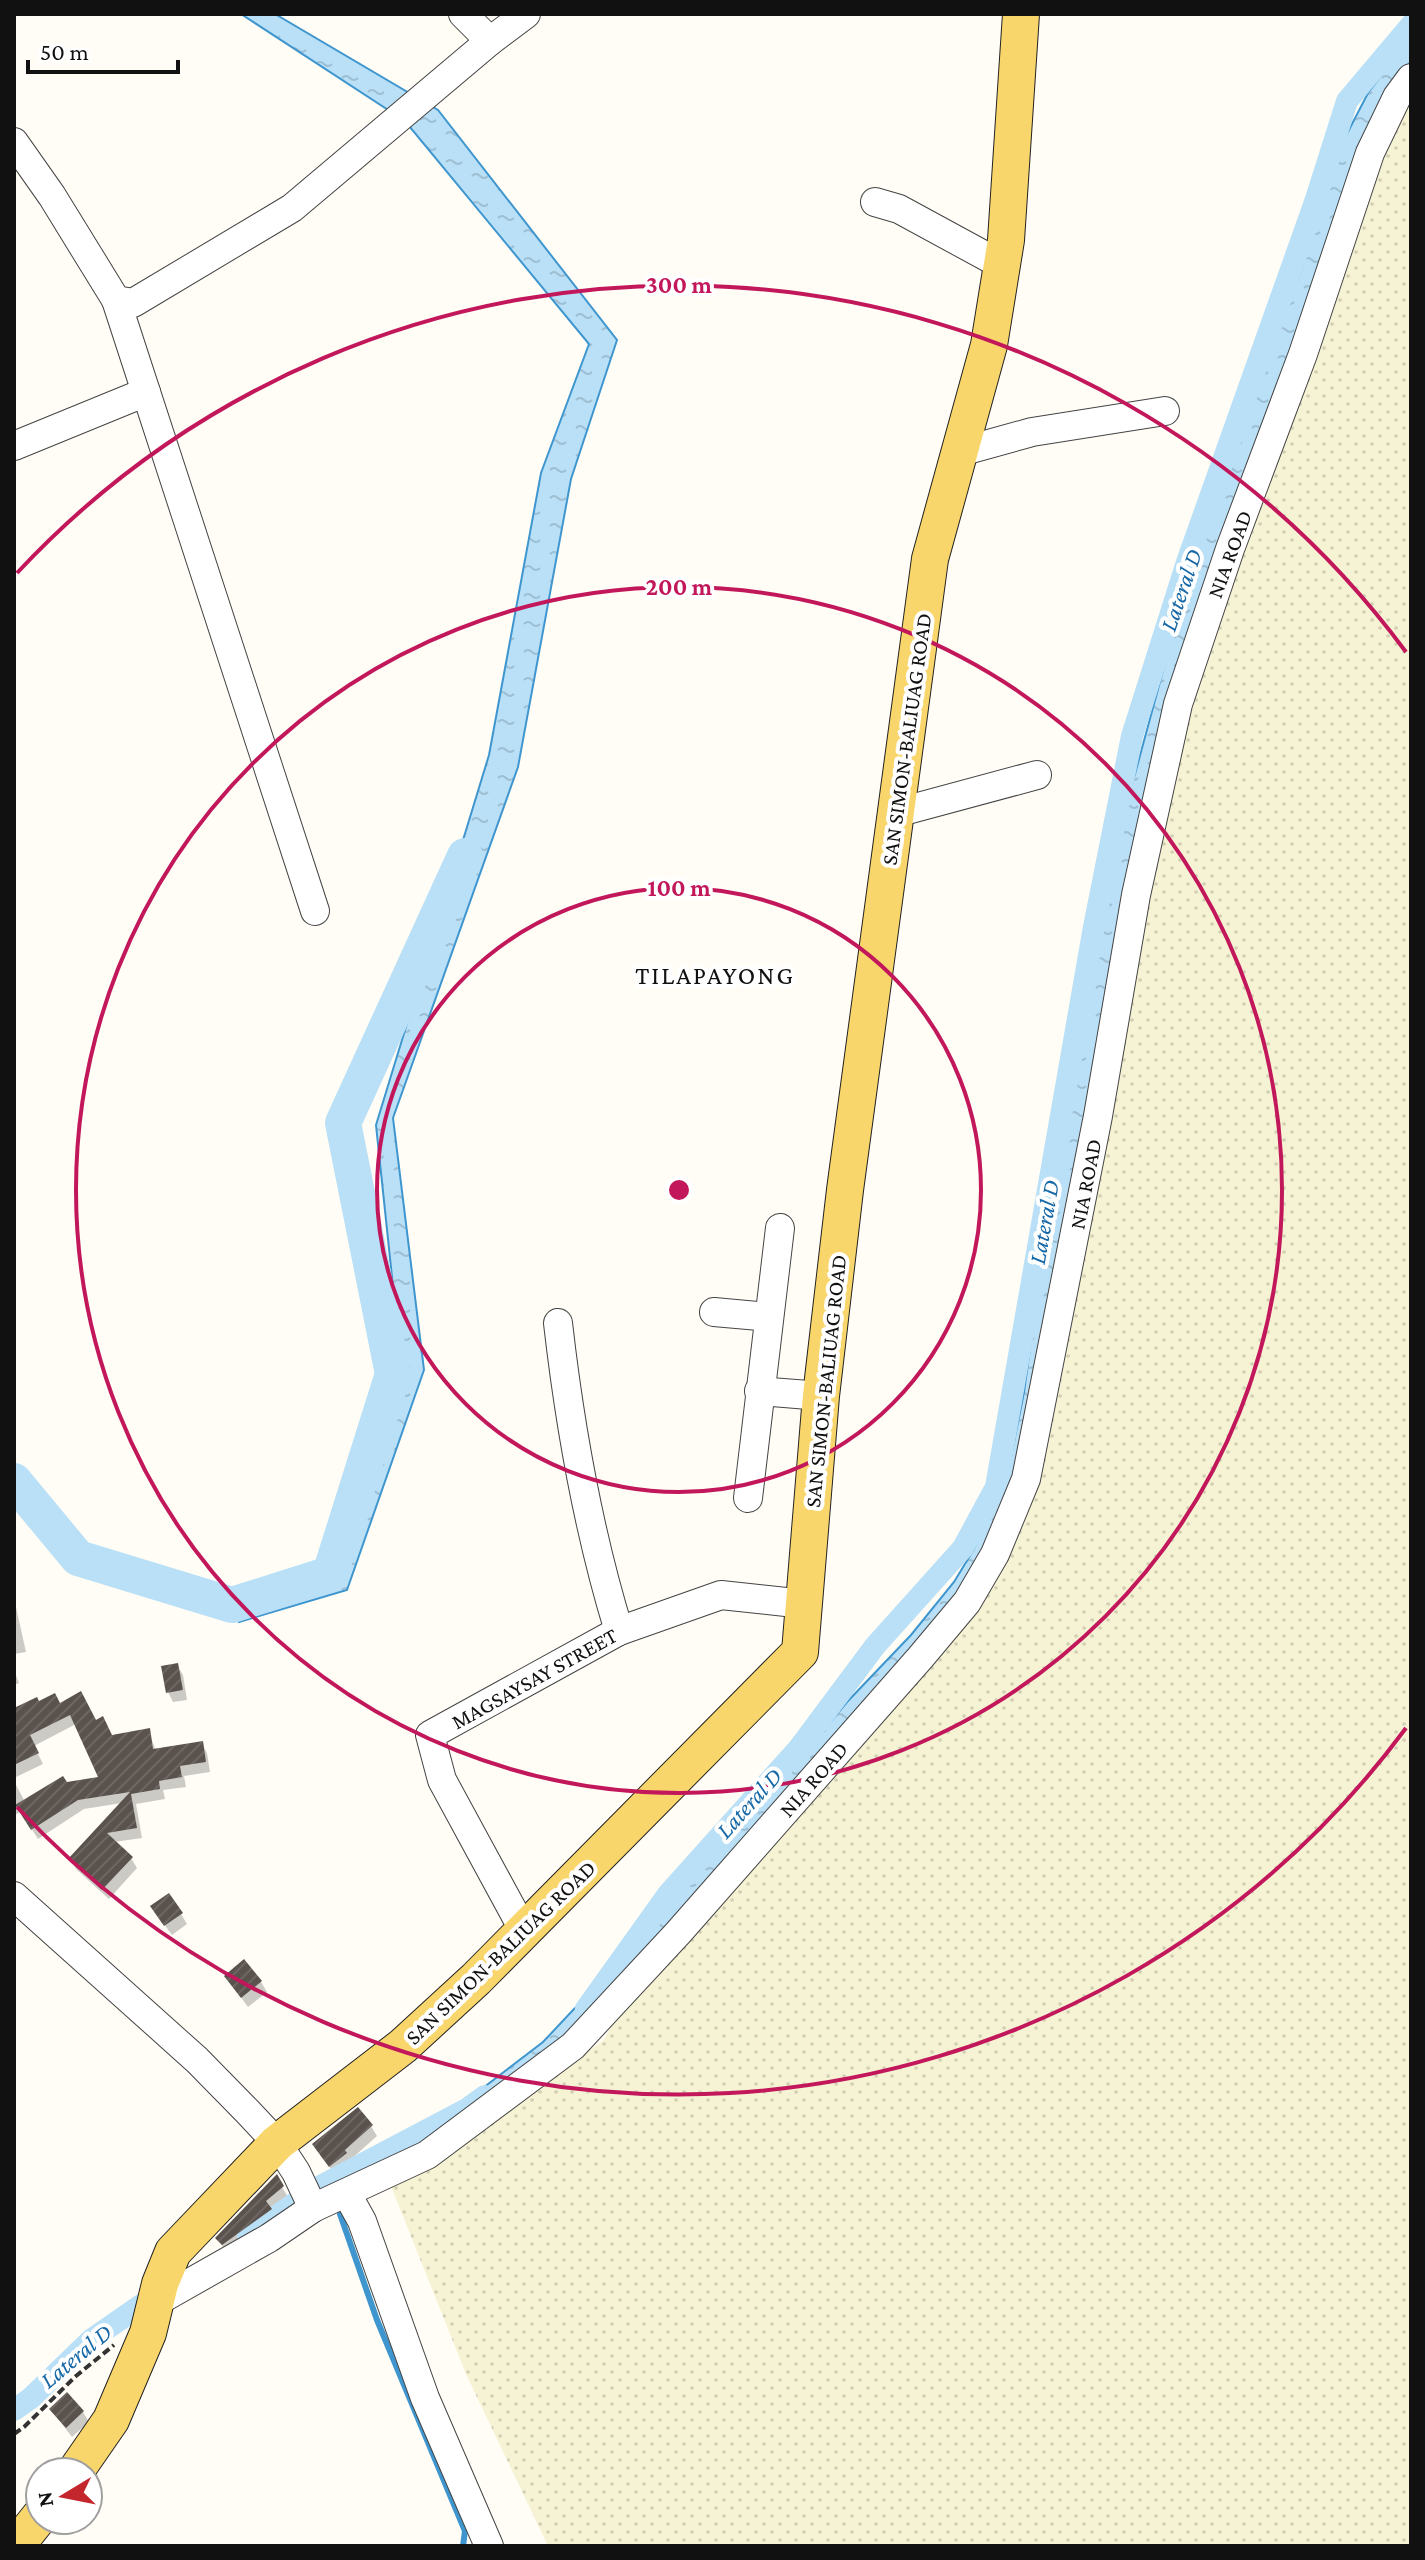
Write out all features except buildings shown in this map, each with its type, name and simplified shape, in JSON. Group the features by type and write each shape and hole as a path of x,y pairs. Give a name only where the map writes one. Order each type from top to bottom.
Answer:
{"main road":[{"name":"SAN SIMON-BALIUAG ROAD","path":"86,2456 111,2420 152,2318 160,2284 173,2252 277,2143 403,2046 524,1931 800,1652 821,1396 845,1190 930,559 989,345 1006,240 1021,14"}],"street":[{"path":"463,14 490,41"},
{"path":"116,300 133,303 292,208 423,96 526,14"},
{"name":"NIA ROAD","path":"152,2318 313,2208 427,2155 573,2046 940,1635 967,1602 995,1554 1026,1479 1098,1116 1136,895 1178,704 1230,549 1303,354 1370,153 1397,97 1411,78"},
{"path":"14,142 52,196 116,300 315,911"},
{"path":"875,202 899,209 1002,265"},
{"path":"14,446 146,392"},
{"path":"960,452 1032,432 1165,411"},
{"path":"896,813 1037,775"},
{"path":"748,1498 780,1228"},
{"path":"714,1312 769,1317"},
{"path":"558,1323 567,1405 584,1502 619,1631"},
{"path":"759,1391 821,1396"},
{"name":"MAGSAYSAY STREET","path":"524,1931 442,1780 430,1735 619,1631 721,1595 804,1604"},
{"path":"14,1896 197,2060 277,2143 296,2172 313,2208"},
{"path":"347,2194 362,2221 425,2398 485,2535 501,2546"}],"path":[{"path":"14,2434 111,2346 152,2318"}],"shaded area":[{"path":"1411,81 1411,2546 548,2546 466,2374 391,2186 603,2041 629,1995 1009,1544 1172,735"}],"water":[{"path":"241,14 275,14 438,110 617,340 571,479 518,767 393,1118 424,1370 347,1590 239,1622 232,1605 330,1573 402,1372 376,1125 489,755 541,473 589,344 405,121"},
{"name":"Lateral D","path":"1411,36 1411,65 1189,644 1021,1467 976,1573 618,1991 468,2116 462,2104 543,2042 574,2009 617,1973 658,1919 734,1830 911,1635 954,1582 974,1549 1009,1467 1024,1392 1049,1212 1108,906 1119,833 1180,608 1301,271 1336,155 1368,93"}],"waterway":[{"name":"Lateral D","path":"586,2009 669,1893 799,1748 875,1646 963,1548 996,1487 1094,927 1132,736 1187,562 1315,202 1347,101 1411,25"},
{"path":"14,1481 78,1558 232,1605 330,1574 393,1374 343,1123 465,856"},
{"name":"Lateral D","path":"315,2189 467,2109 485,2096"},
{"name":"Lateral D","path":"248,2236 295,2203"},
{"path":"340,2214 377,2320 465,2531 463,2546"},
{"name":"Lateral D","path":"14,2410 31,2398 92,2339 141,2305"}],"district":[{"name":"TILAPAYONG","path":"715,975"}]}
